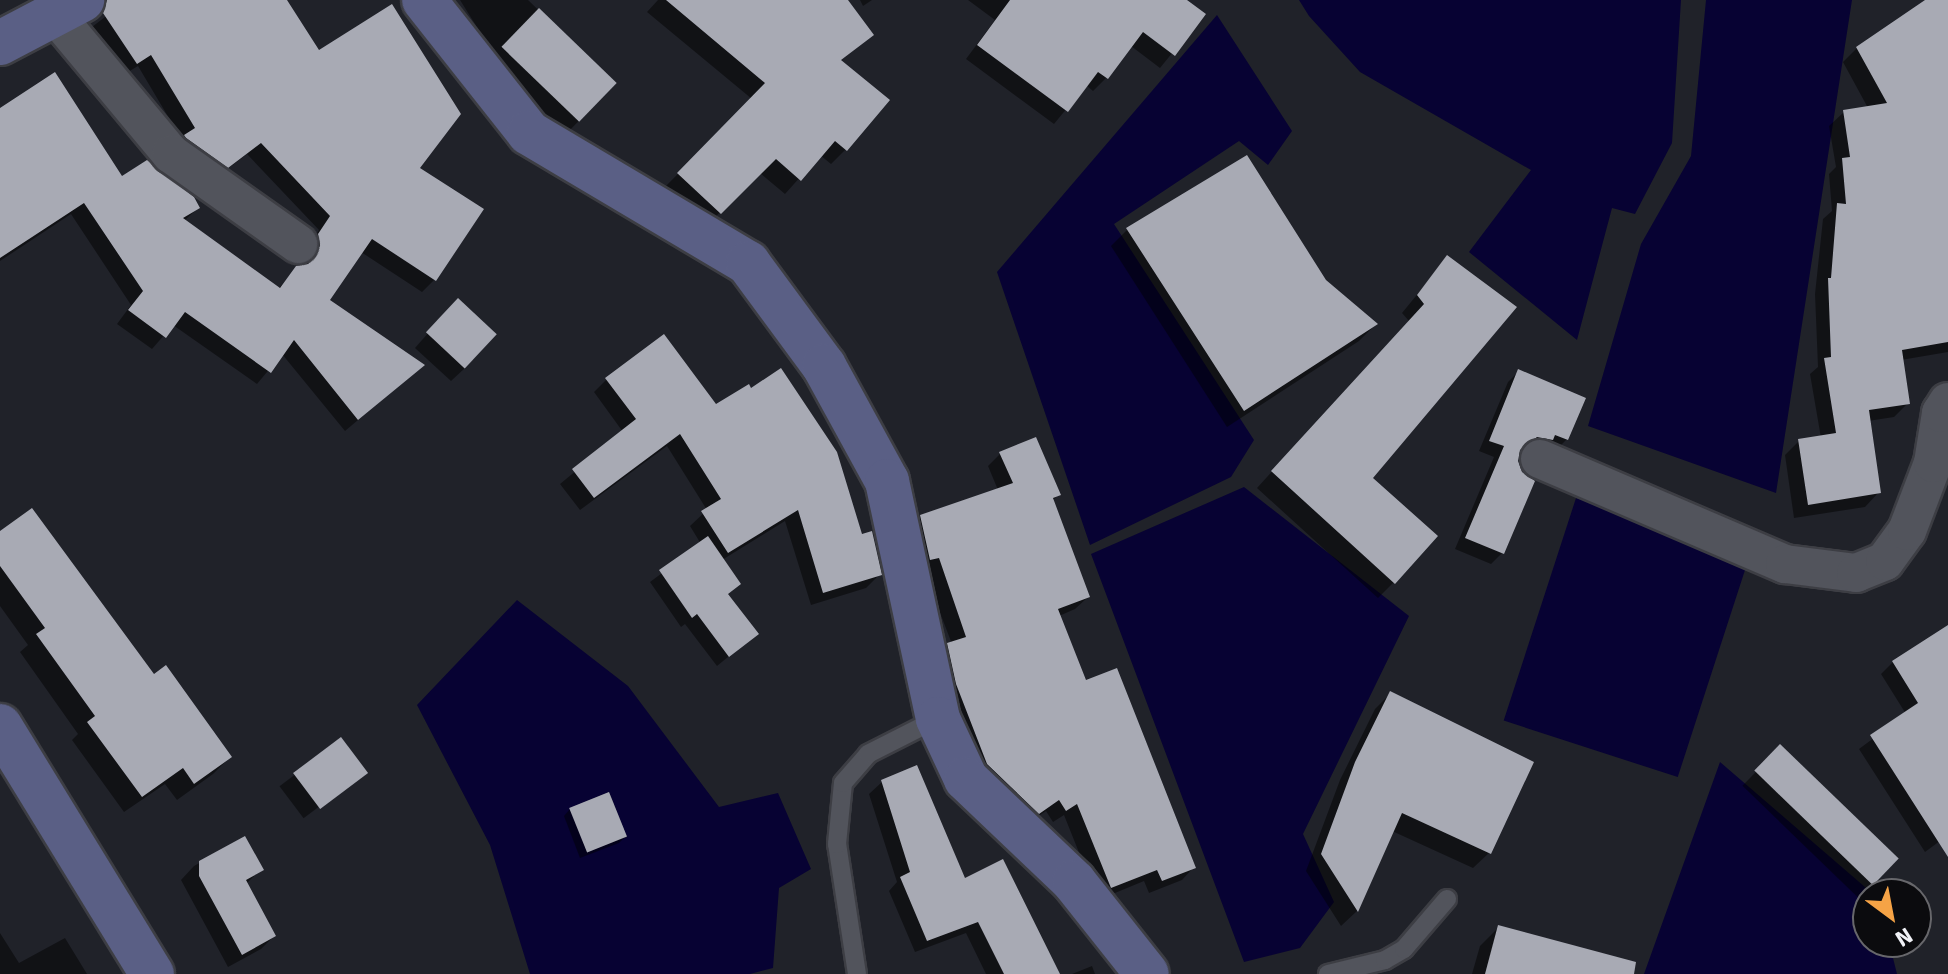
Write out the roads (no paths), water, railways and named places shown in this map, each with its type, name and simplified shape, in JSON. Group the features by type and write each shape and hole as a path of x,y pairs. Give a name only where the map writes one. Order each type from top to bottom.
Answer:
{"street":[{"path":"424,0 529,133 748,263 824,366 887,481 938,719 966,779 1074,882 1147,974"},
{"path":"0,43 69,8 171,154 298,244"},
{"path":"1540,459 1785,564 1856,573 1885,561 1907,531 1933,463 1941,413 1948,402"},
{"path":"2,733 152,974"}],"lane":[{"path":"857,974 837,844 843,783 868,754 938,719"},
{"path":"1328,974 1385,960 1404,949 1447,899"}]}
